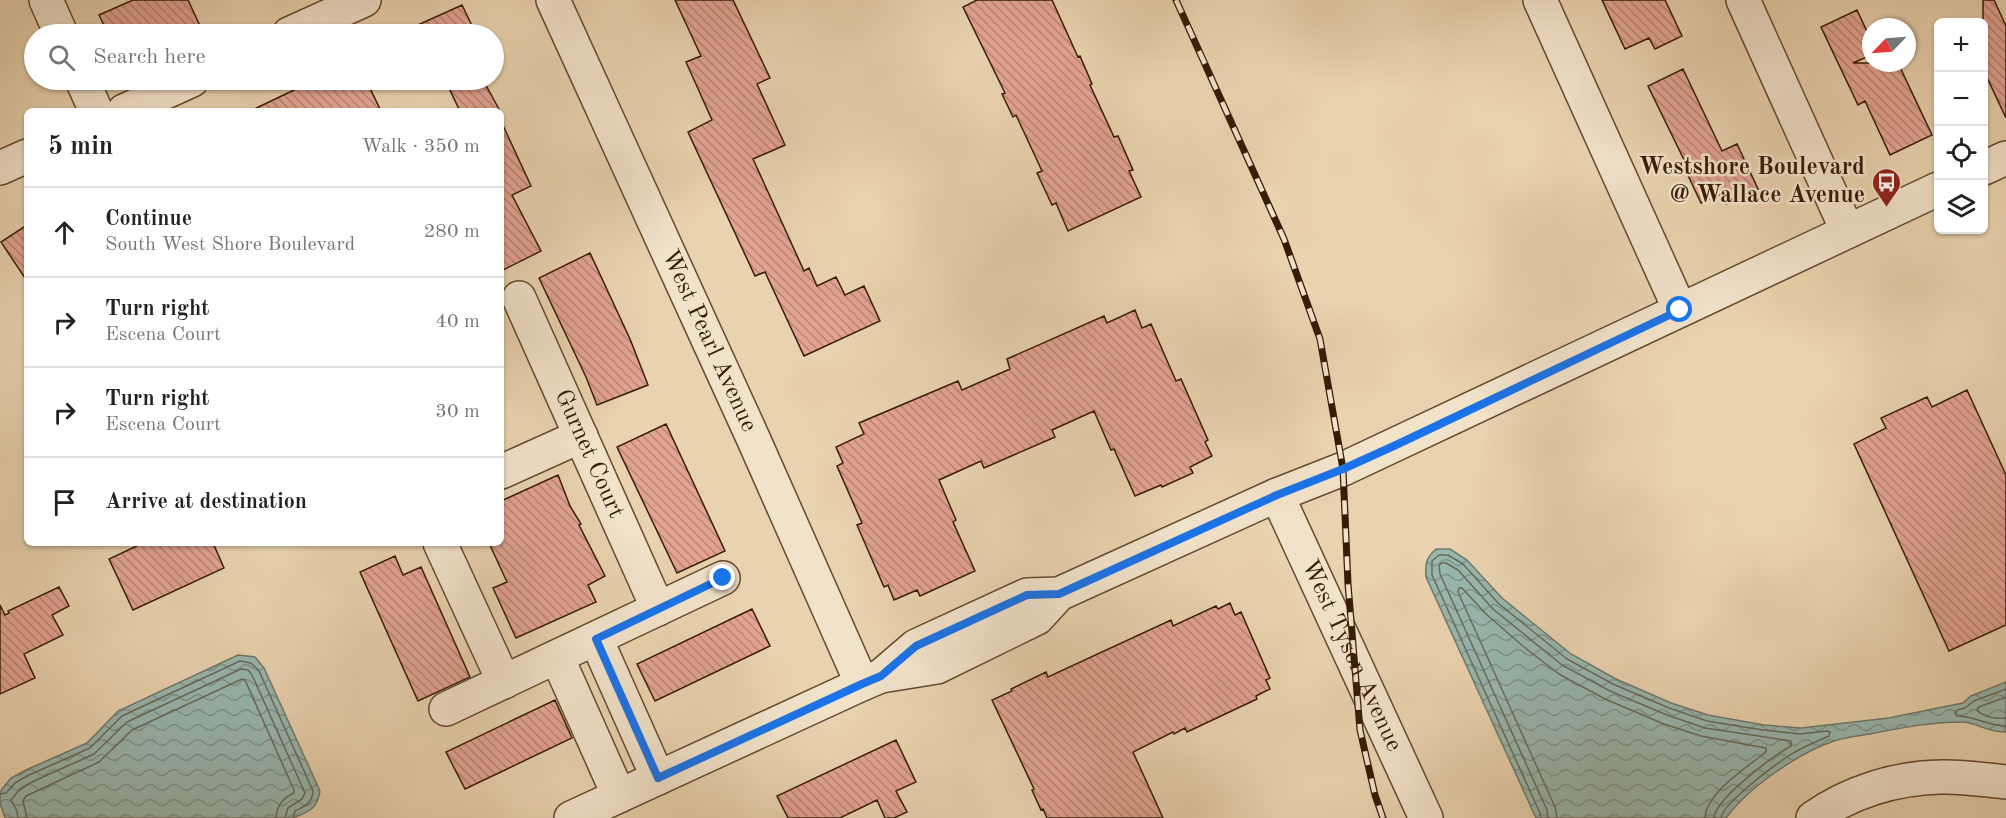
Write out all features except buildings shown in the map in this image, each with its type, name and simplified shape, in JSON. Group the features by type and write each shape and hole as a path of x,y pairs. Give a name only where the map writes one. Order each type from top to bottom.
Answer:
{"street":[{"path":"46,0 57,24"},
{"path":"311,24 364,0"},
{"name":"West Pearl Avenue","path":"554,0 748,427 871,680"},
{"path":"1540,0 1680,310"},
{"path":"1743,0 1847,231"},
{"path":"87,90 95,108"},
{"path":"131,108 170,90"},
{"path":"0,168 24,157"},
{"path":"1988,166 2006,158"},
{"path":"571,818 871,680 916,646 1027,595 1059,594 1277,495 1364,460 1934,191"},
{"name":"Gurnet Court","path":"519,298 658,609"},
{"path":"504,471 581,436"},
{"name":"West Tyson Avenue","path":"1277,495 1426,818"},
{"path":"441,546 504,682"},
{"path":"446,709 723,578"},
{"path":"596,639 658,778"},
{"path":"557,657 620,796"},
{"path":"1813,818 1832,805 1863,791 1903,780 1941,777 2006,782"}],"water":[{"path":"1436,549 1450,549 1467,560 1502,598 1571,654 1616,679 1671,703 1708,715 1764,725 1801,728 1889,718 1963,703 1971,696 2006,682 2006,732 1993,731 1967,722 1950,722 1838,740 1805,754 1775,773 1747,795 1726,818 1536,818 1426,577 1427,561"},
{"path":"238,655 255,657 264,668 320,791 317,802 304,814 293,818 5,818 0,803 0,794 11,778 87,743 118,711"}],"railway":[{"path":"1176,0 1284,239 1320,339 1343,469 1348,584 1360,730 1375,795 1383,818"}],"place":[{"name":"Westshore Boulevard @ Wallace Avenue","path":"1886,208"}],"route":[{"path":"723,578 596,639 658,778 881,676 916,646 1027,595 1059,594 1277,495 1396,445 1680,310"}]}
